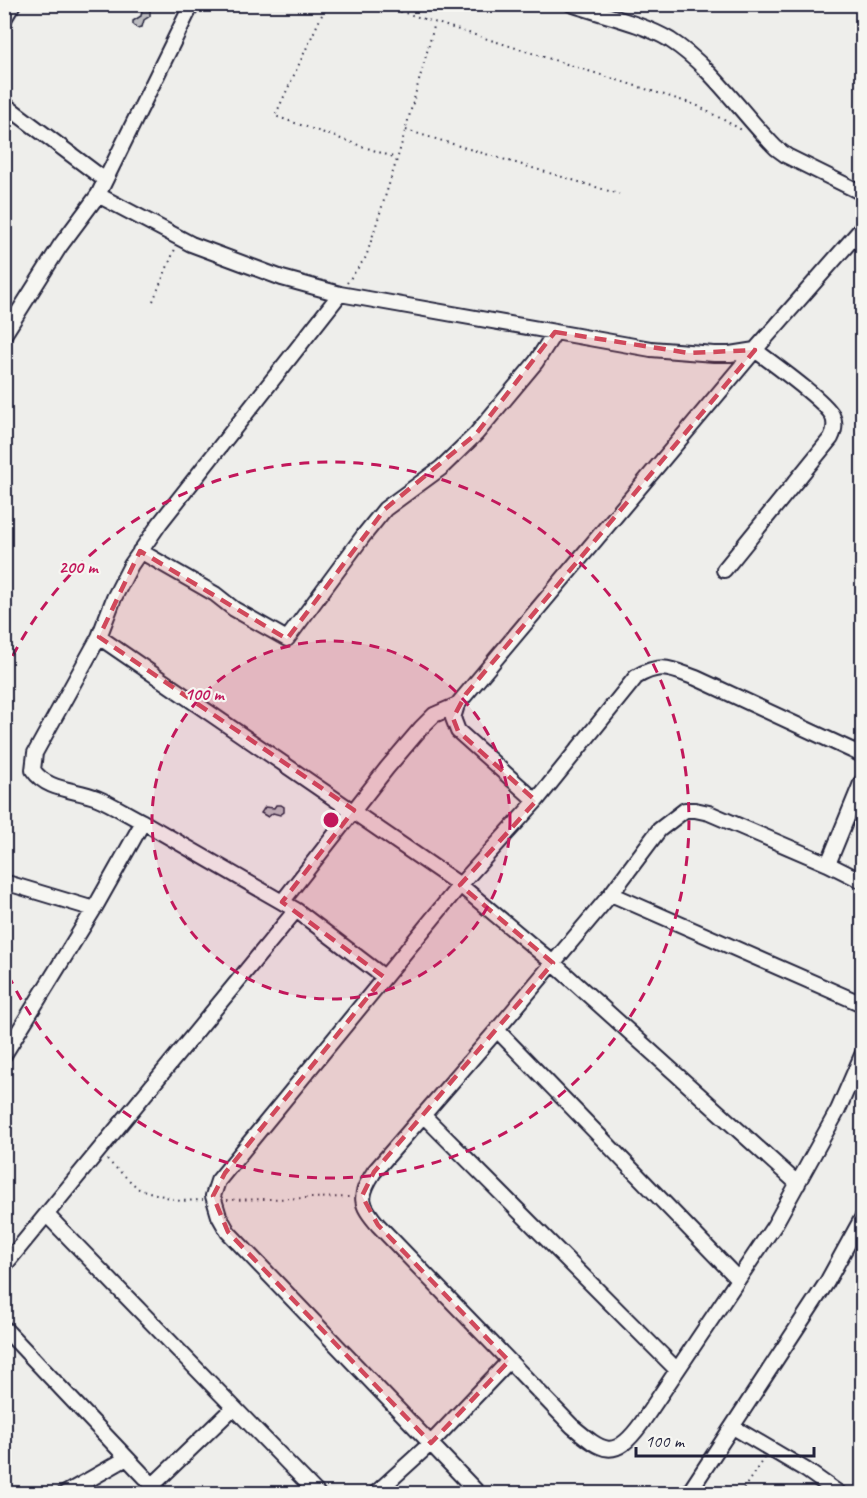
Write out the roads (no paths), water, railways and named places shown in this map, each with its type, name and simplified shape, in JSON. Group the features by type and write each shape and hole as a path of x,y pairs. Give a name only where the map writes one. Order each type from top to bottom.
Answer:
{"street":[{"path":"4,19 13,4"},
{"path":"4,335 60,246 98,195 192,4"},
{"path":"571,4 641,27 669,39 682,48 711,76 776,148 786,156 862,193"},
{"path":"4,104 105,180"},
{"path":"98,195 180,238 282,278 340,294 651,349 730,354 755,350 820,402 832,416 835,429 831,438 724,570"},
{"path":"536,801 458,731 453,718 457,705 755,350 862,228"},
{"path":"340,294 167,513 130,565 99,637 35,753 33,770 45,782 98,798 296,910 384,977"},
{"path":"140,551 287,639 363,535 385,509 441,468 476,434 536,362 555,332"},
{"path":"99,637 460,885 553,963 798,1184"},
{"path":"479,1494 228,1232 219,1216 213,1196 218,1181 460,885 536,801 636,677 649,669 659,667 675,670 862,755"},
{"path":"282,902 387,768 434,715 457,705"},
{"path":"828,864 862,781"},
{"path":"862,880 709,813 691,810 681,813 659,830 553,963 374,1172 364,1190 362,1202 378,1226 572,1426 598,1446 613,1450 632,1437 774,1226 838,1110 862,1055"},
{"path":"4,1055 94,909 143,822"},
{"path":"4,882 94,909"},
{"path":"610,894 862,1004"},
{"path":"4,1266 296,910"},
{"path":"497,1030 738,1279"},
{"path":"423,1115 676,1370"},
{"path":"47,1215 318,1494"},
{"path":"688,1494 827,1282 862,1218"},
{"path":"4,1328 157,1489 233,1408"},
{"path":"375,1494 431,1443 509,1361"},
{"path":"733,1427 828,1484 840,1494"},
{"path":"64,1494 127,1458"}]}
